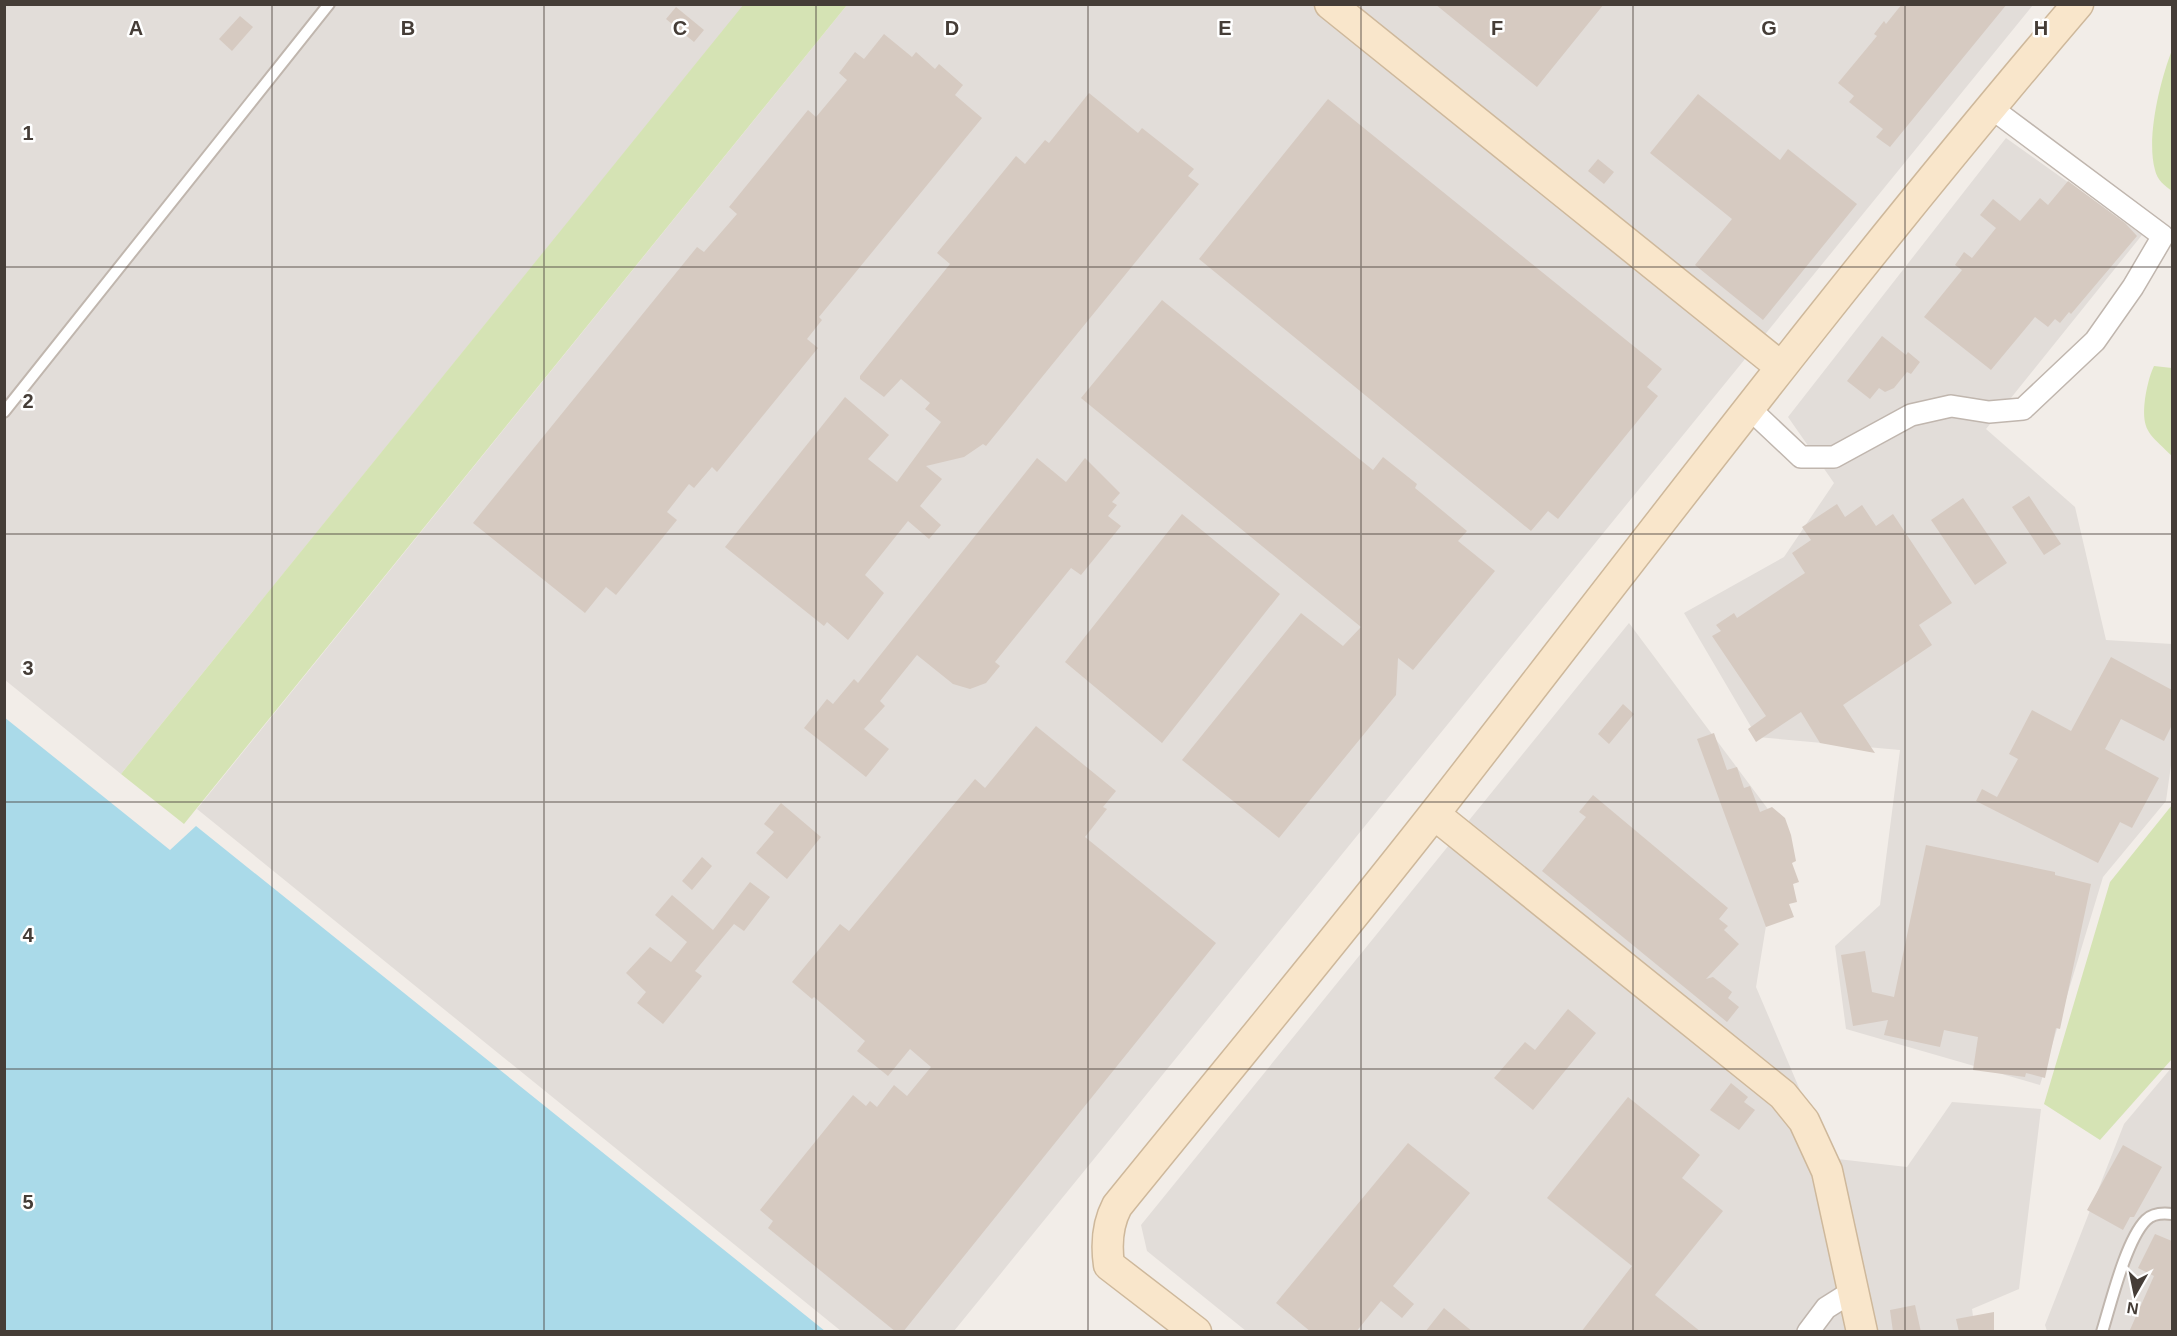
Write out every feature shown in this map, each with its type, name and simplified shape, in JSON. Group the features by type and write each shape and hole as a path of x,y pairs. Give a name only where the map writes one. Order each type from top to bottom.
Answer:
{"street":[{"path":"1330,4 1781,367"},
{"path":"1196,1332 1109,1265 1106,1245 1111,1217 1117,1206 1434,814 1781,367 1990,107 2078,4"},
{"path":"1749,408 1801,457 1834,457 1911,415 1952,406 1989,412 2022,409 2095,341 2133,287 2163,236 1990,107"},
{"path":"1434,814 1783,1095 1804,1121 1827,1171 1862,1332"},
{"path":"1808,1332 1826,1308 1853,1292"}],"lane":[{"path":"4,412 328,4"},
{"path":"2102,1332 2132,1241 2147,1219 2161,1213 2172,1214"}],"shaded area":[{"path":"4,5 744,5 121,774 5,680"},
{"path":"847,5 2033,5 954,1331 841,1331 197,809"},
{"path":"2006,138 2142,235 1986,429 2075,507 2106,640 2172,644 2172,758 2166,801 2103,877 2040,1085 1846,1029 1835,946 1880,905 1900,750 1757,737 1684,613 1784,557 1834,483 1788,417"},
{"path":"1629,623 1782,828 1756,987 1829,1158 1907,1167 1952,1102 2041,1109 2019,1289 1972,1309 1975,1331 1246,1331 1147,1251 1141,1225"},
{"path":"2172,1067 2172,1331 2047,1331 2045,1325 2124,1124"}],"green space":[{"path":"744,4 847,5 184,824 121,774"},
{"path":"2172,50 2172,191 2156,174 2152,142 2159,93"},
{"path":"2154,366 2172,368 2172,456 2149,432 2144,419 2149,378"},
{"path":"2172,805 2172,1059 2100,1140 2044,1104 2110,882"}],"water":[{"path":"4,717 170,850 196,826 825,1331 5,1331"}],"building":[{"path":"1435,4 1604,4 1537,87"},
{"path":"1902,4 2007,4 1890,147 1876,137 1883,129 1849,102 1854,96 1838,83 1877,36 1874,34 1884,21 1886,24"},
{"path":"676,7 704,30 694,42 666,19"},
{"path":"240,16 253,27 232,51 219,39"},
{"path":"884,34 912,57 916,52 935,69 939,64 963,85 955,95 982,118 819,317 822,320 807,339 818,348 717,472 712,467 694,488 689,484 667,512 677,520 616,595 606,587 585,613 473,523 697,247 704,252 737,214 729,207 808,110 816,117 847,80 839,73 855,52 864,59"},
{"path":"1089,93 1138,133 1142,128 1194,169 1188,176 1199,184 986,446 983,444 964,457 926,466 942,479 920,506 941,525 929,539 908,521 865,575 884,593 848,640 827,622 824,626 725,547 845,397 889,435 868,459 897,482 941,422 925,409 930,403 901,379 884,397 860,379 860,376 950,264 937,253 1016,156 1025,164 1045,140 1049,143"},
{"path":"1698,94 1780,160 1788,149 1857,204 1763,320 1695,265 1732,219 1650,153"},
{"path":"1328,99 1662,369 1647,387 1658,396 1558,519 1548,511 1531,531 1199,259"},
{"path":"1598,159 1614,172 1604,184 1588,171"},
{"path":"2068,181 2125,223 2137,236 2071,314 2069,312 2060,323 2055,319 2048,327 2035,317 1991,370 1924,317 1962,270 1955,265 1964,252 1972,258 1996,228 1980,215 1993,199 2020,221 2040,198 2048,205"},
{"path":"1162,300 1373,470 1383,457 1417,484 1415,488 1467,531 1458,541 1495,571 1413,670 1398,658 1396,695 1279,838 1182,760 1301,613 1343,646 1361,627 1081,398"},
{"path":"1882,336 1906,355 1908,352 1920,362 1911,374 1907,372 1894,388 1885,392 1879,388 1870,399 1847,381"},
{"path":"1037,458 1066,482 1085,458 1120,493 1112,502 1117,505 1108,516 1121,526 1081,575 1071,568 995,662 1000,666 986,683 970,689 953,684 917,655 880,701 885,706 864,729 889,749 866,777 804,728 827,699 833,704 854,679 858,683"},
{"path":"2029,496 2061,544 2044,555 2012,507"},
{"path":"1963,498 2007,563 1975,585 1931,520"},
{"path":"1837,504 1845,517 1862,505 1876,526 1893,514 1952,603 1919,625 1932,645 1843,705 1875,753 1820,743 1801,712 1756,742 1748,729 1766,716 1712,636 1721,631 1716,625 1734,613 1737,618 1805,573 1792,553 1811,540 1802,527"},
{"path":"1182,514 1280,594 1162,743 1065,662"},
{"path":"2111,657 2172,690 2172,725 2164,741 2121,719 2105,749 2159,778 2132,828 2120,822 2098,863 1976,801 1982,789 1997,797 2018,759 2009,754 2032,710 2071,731"},
{"path":"1623,704 1634,714 1609,744 1598,734"},
{"path":"1036,726 1116,791 1103,807 1107,809 1085,837 1216,943 903,1332 896,1332 768,1228 773,1221 760,1210 853,1095 866,1106 870,1101 877,1107 894,1085 907,1096 931,1067 910,1049 888,1076 857,1051 865,1041 814,997 812,999 792,982 840,924 849,931 975,779 985,788"},
{"path":"1714,733 1727,770 1737,767 1744,788 1750,786 1760,812 1772,807 1785,818 1791,835 1796,861 1792,863 1799,882 1793,884 1797,902 1789,904 1794,917 1766,927 1697,739"},
{"path":"1593,795 1728,908 1719,919 1728,926 1724,930 1739,944 1706,979 1713,977 1732,992 1728,998 1739,1007 1727,1022 1542,871 1586,817 1579,812"},
{"path":"781,803 821,837 787,879 756,853 774,832 764,824"},
{"path":"1926,845 2055,872 2055,875 2091,884 2060,1029 2056,1028 2045,1078 2026,1073 2025,1077 1973,1070 1978,1037 1944,1030 1940,1047 1884,1035 1888,1020 1853,1026 1841,955 1865,951 1872,992 1894,997"},
{"path":"702,857 712,866 692,890 682,881"},
{"path":"750,882 770,897 744,931 734,924 695,971 702,976 663,1024 637,1003 646,992 626,973 650,947 671,962 687,942 655,915 672,895 713,930"},
{"path":"1568,1009 1596,1033 1533,1110 1494,1078 1525,1042 1535,1050"},
{"path":"1731,1083 1748,1097 1744,1102 1755,1110 1739,1130 1710,1110"},
{"path":"1628,1097 1700,1155 1682,1178 1723,1211 1655,1295 1701,1332 1581,1332 1632,1266 1547,1198"},
{"path":"1408,1143 1470,1193 1393,1286 1414,1304 1402,1318 1381,1301 1356,1332 1311,1332 1276,1303"},
{"path":"2123,1145 2162,1167 2134,1217 2130,1217 2123,1230 2087,1210"},
{"path":"2155,1234 2172,1241 2172,1332 2129,1332 2154,1276 2138,1268"},
{"path":"1915,1305 1921,1332 1893,1332 1890,1310"},
{"path":"1444,1308 1473,1332 1425,1332"},
{"path":"1994,1312 1994,1332 1959,1332 1956,1319"}]}
